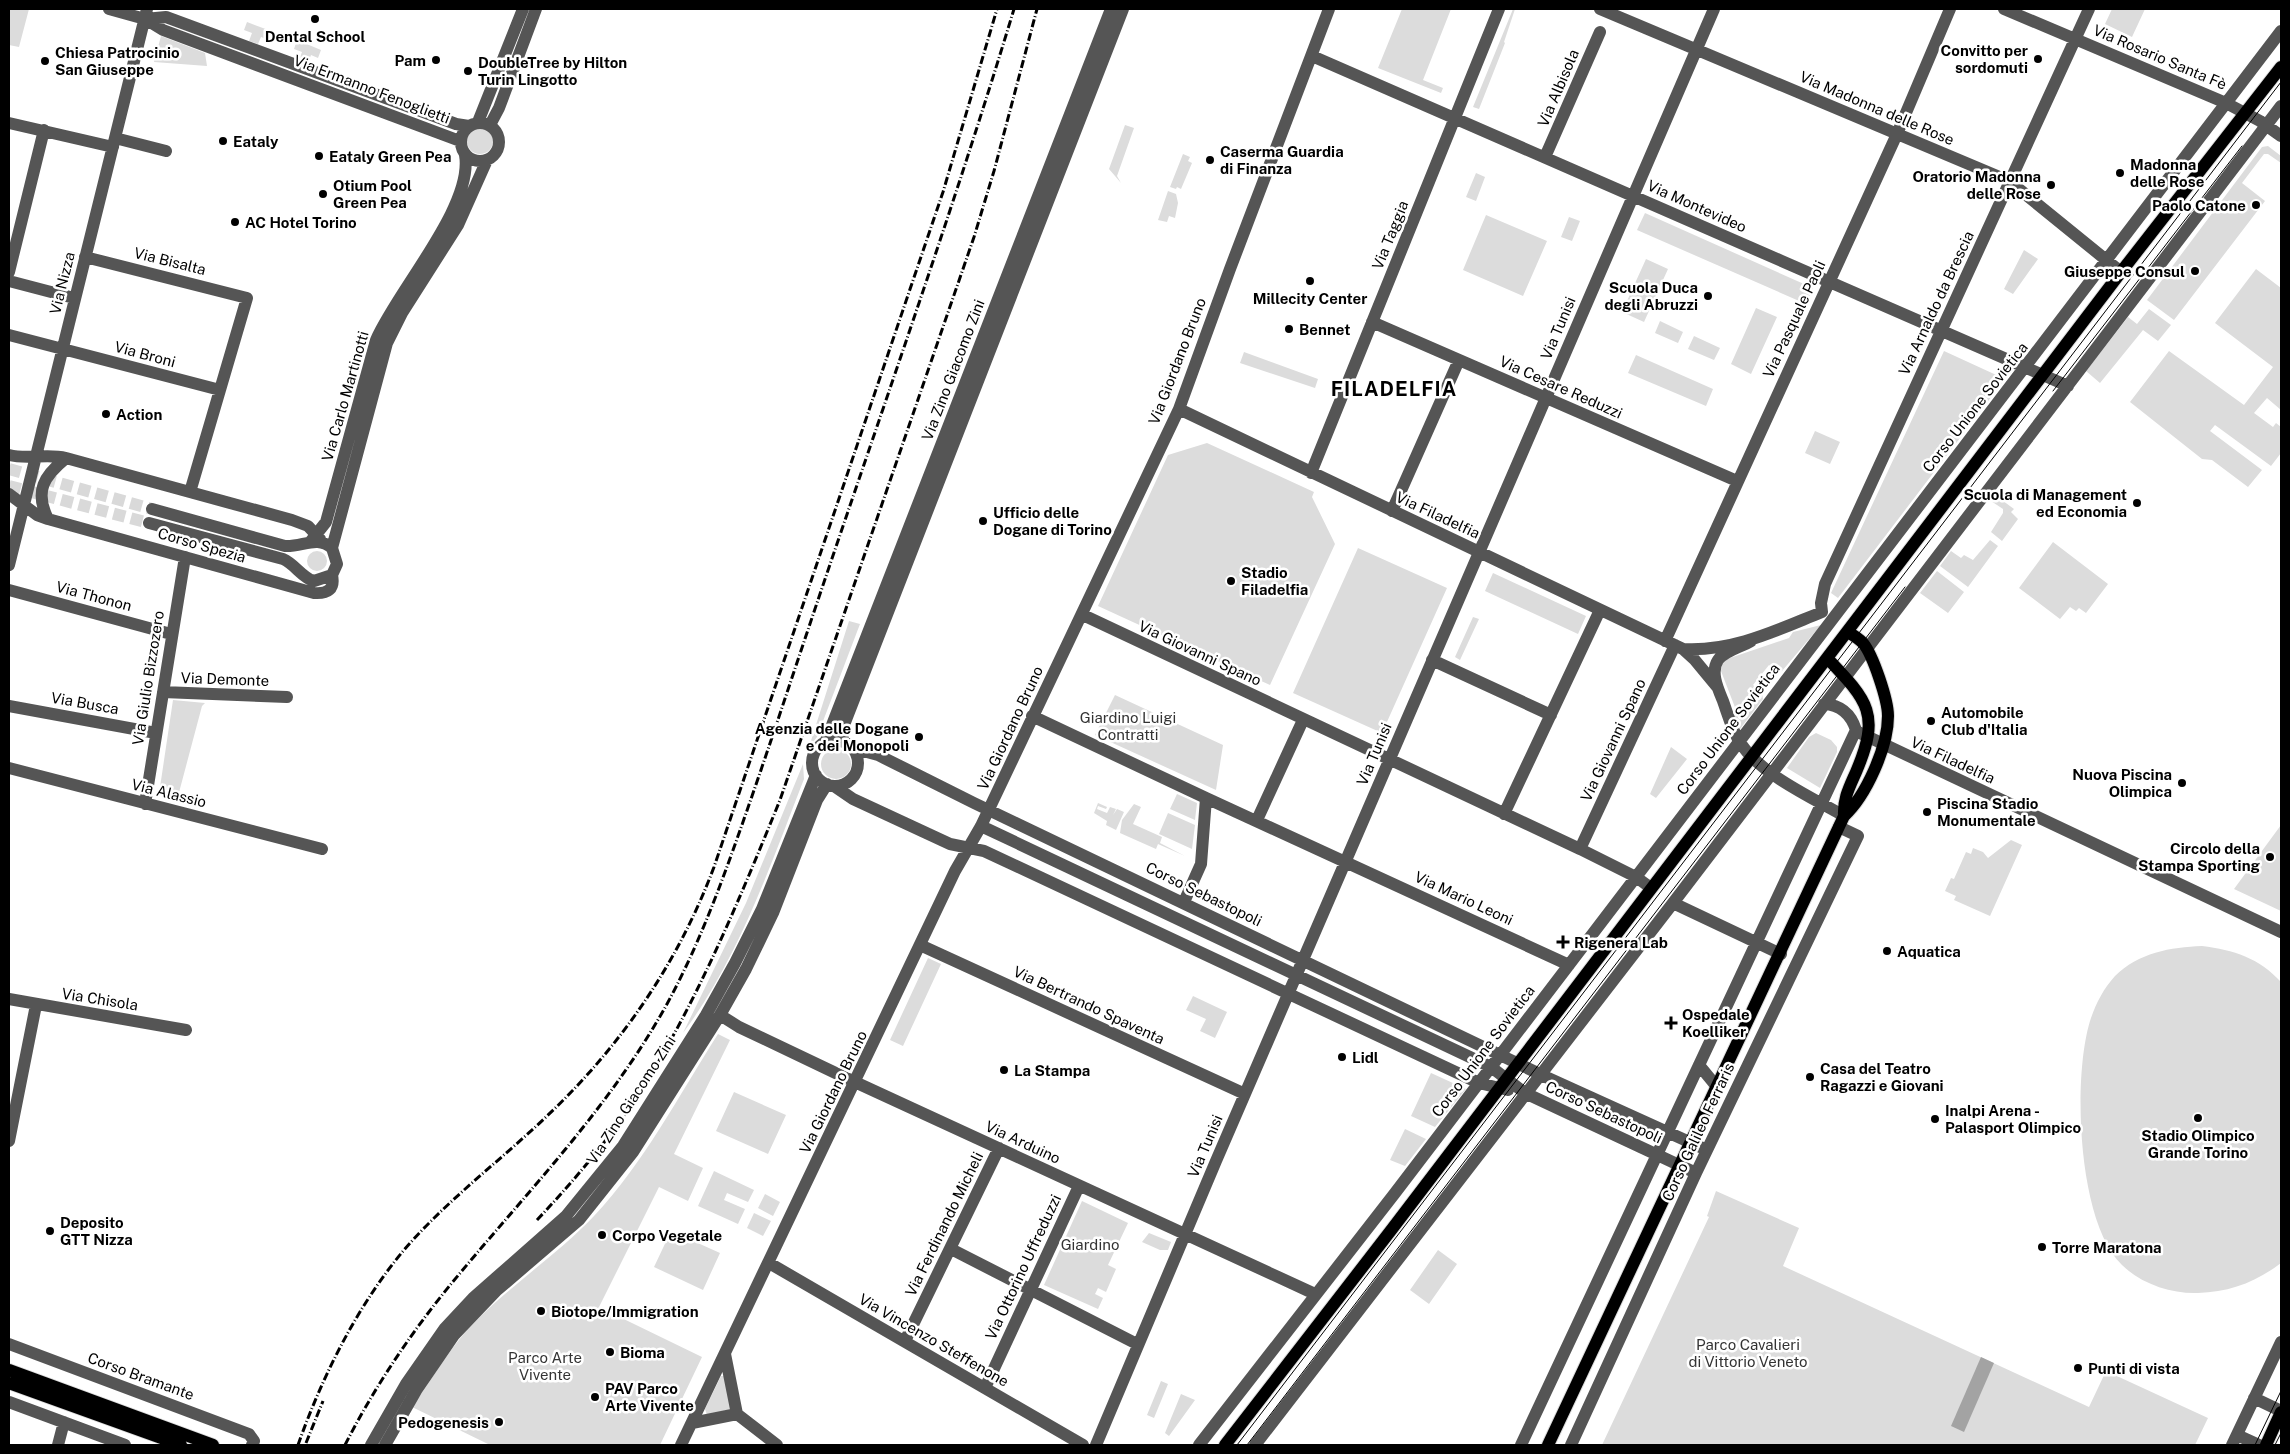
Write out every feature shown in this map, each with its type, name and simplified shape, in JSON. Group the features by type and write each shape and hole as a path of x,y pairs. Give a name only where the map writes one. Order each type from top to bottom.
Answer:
{"main road":[{"path":"1225,1445 1509,1076 2121,272 2281,67"},
{"path":"1842,821 1856,805 1884,745 1888,716 1887,707 1866,648 1848,632"},
{"path":"1827,658 1857,690 1866,708 1869,723 1869,738 1844,801 1842,821"},
{"name":"Corso Galileo Ferraris","path":"1548,1445 1781,954 1842,821"},
{"path":"9,1370 181,1445"},
{"path":"9,1383 213,1445"},
{"path":"2266,1445 2281,1412"}],"street":[{"path":"110,9 146,14"},
{"path":"479,124 523,9"},
{"path":"479,124 496,131 499,143 496,152 486,160 475,161 465,155 460,141 464,130 479,124 499,108 536,9"},
{"name":"Via Zino Giacomo Zini","path":"825,743 1110,9"},
{"name":"Via Zino Giacomo Zini","path":"847,745 842,730 1123,9"},
{"name":"Via Giordano Bruno","path":"681,1445 920,945 989,810 1032,716 1083,615 1179,409 1329,9"},
{"name":"Via Taggia","path":"1311,473 1499,9"},
{"name":"Via Madonna delle Rose","path":"1600,9 2010,181 2108,259 2121,272"},
{"name":"Via Tunisi","path":"1096,1445 1245,1094 1714,9"},
{"name":"Via Pasquale Paoli","path":"1674,645 1737,481 1897,134 1950,9"},
{"name":"Via Rosario Santa Fè","path":"2004,9 2226,103 2267,125 2281,136"},
{"name":"Via Arnaldo da Brescia","path":"1827,616 1820,603 1825,584 2089,9"},
{"name":"Via Ermanno Fenoglietti","path":"146,14 166,17 456,124 479,124"},
{"name":"Via Ermanno Fenoglietti","path":"146,14 163,30 460,141"},
{"name":"Via Nizza","path":"9,562 146,14"},
{"name":"Corso Unione Sovietica","path":"1199,1445 1479,1083 1812,646 1827,616 2026,368 2281,31"},
{"name":"Via Albisola","path":"1545,157 1600,32"},
{"name":"Via Montevideo","path":"1312,56 2068,386"},
{"path":"1255,1445 1673,903 1771,772 2281,106"},
{"path":"9,123 166,151"},
{"path":"9,272 44,130"},
{"name":"Via Carlo Martinotti","path":"320,541 376,340 387,316 411,282 448,219 466,174 465,155"},
{"name":"Via Carlo Martinotti","path":"320,541 388,343 402,313 458,225 486,160"},
{"name":"Via Bisalta","path":"85,257 247,298 220,390"},
{"path":"9,281 74,298"},
{"name":"Via Cesare Reduzzi","path":"1372,322 1737,481"},
{"name":"Via Broni","path":"9,334 220,390"},
{"path":"1392,511 1459,360"},
{"path":"190,492 220,390"},
{"name":"Via Filadelfia","path":"1179,409 1674,645"},
{"path":"9,455 20,458 51,454 292,520 308,526 337,564 332,575 320,580 309,579 284,552 152,509"},
{"path":"48,519 41,501 44,485 48,473 66,458"},
{"name":"Corso Spezia","path":"9,494 24,506 48,519 314,593 331,589 334,581 332,575"},
{"path":"149,523 284,552 299,545 320,541"},
{"name":"Via Giulio Bizzozero","path":"145,804 185,557"},
{"name":"Via Thonon","path":"9,590 172,634"},
{"path":"1504,814 1600,610"},
{"name":"Via Giovanni Spano","path":"1083,615 1580,849 1636,877 1651,888"},
{"path":"1674,645 1711,649 1751,641 1827,616 1848,632"},
{"path":"1751,641 1723,655 1717,661 1714,670 1718,688 1739,742 1751,758 1822,803 1842,821"},
{"path":"1674,645 1694,659 1718,688"},
{"name":"Via Giovanni Spano","path":"1580,849 1674,645"},
{"path":"1812,646 1827,658"},
{"path":"1432,660 1551,715"},
{"name":"Via Demonte","path":"163,692 287,697"},
{"path":"1824,704 1834,705 1843,710 1852,719 1856,730"},
{"name":"Via Busca","path":"9,706 156,733"},
{"path":"1032,716 1346,861"},
{"path":"1257,820 1303,720"},
{"name":"Via Filadelfia","path":"1856,730 1869,738 2281,932"},
{"name":"Corso Galileo Ferraris","path":"1521,1445 1856,730"},
{"path":"825,743 847,745 858,760 856,773 847,783 830,785 816,774 813,760 819,747 825,743"},
{"name":"Corso Sebastopoli","path":"847,745 878,755 1500,1054 1509,1076"},
{"name":"Via Alassio","path":"9,768 322,849"},
{"name":"Via Zino Giacomo Zini","path":"371,1445 406,1384 445,1328 472,1298 566,1216 623,1146 706,1015 735,963 762,908 816,774"},
{"name":"Via Zino Giacomo Zini","path":"385,1445 417,1390 454,1335 496,1292 579,1220 618,1172 720,1015 773,913 817,800 830,785"},
{"name":"Corso Sebastopoli","path":"830,785 853,799 950,844 984,851 1479,1083 1509,1076 1540,1074 1706,1150"},
{"path":"1184,902 1201,864 1206,798"},
{"name":"Corso Galileo Ferraris","path":"1571,1445 1706,1150 1858,836 1842,821"},
{"name":"Corso Sebastopoli","path":"981,826 1491,1067 1509,1076 1525,1093 1696,1173"},
{"name":"Via Mario Leoni","path":"1346,861 1569,965"},
{"path":"1673,903 1781,954"},
{"name":"Via Bertrando Spaventa","path":"920,945 1245,1094"},
{"name":"Via Chisola","path":"9,999 186,1030"},
{"path":"9,1141 36,1005"},
{"name":"Via Arduino","path":"720,1015 739,1027 856,1082 1185,1236 1315,1294"},
{"name":"Corso Galileo Ferraris","path":"1699,1065 1717,1087"},
{"name":"Via Ferdinando Micheli","path":"905,1341 999,1148"},
{"name":"Via Ottorino Uffreduzzi","path":"985,1388 1032,1290 1078,1186"},
{"path":"951,1249 1138,1344"},
{"name":"Via Vincenzo Steffenone","path":"769,1263 1083,1445"},
{"path":"2260,1445 2235,1440 2281,1342"},
{"name":"Corso Bramante","path":"9,1344 249,1434 254,1441 252,1445"},
{"path":"725,1354 737,1414 777,1445"},
{"path":"2254,1398 2281,1412"},
{"path":"9,1402 125,1445"},
{"path":"692,1423 737,1414"},
{"path":"58,1445 64,1422"}],"green space":[{"path":"9,9 29,9 19,47 9,45"},
{"path":"1402,9 1451,9 1423,80 1443,88 1441,93 1378,68"},
{"path":"1513,9 1515,9 1505,43 1479,109 1473,107"},
{"path":"2112,9 2145,9 2132,37 2105,24"},
{"path":"247,22 271,31 267,39 261,37 258,44 249,41 252,33 244,30"},
{"path":"161,36 205,53 207,66 154,62"},
{"path":"297,40 321,50 318,58 311,55 308,63 299,60 302,52 294,49"},
{"path":"1125,125 1134,128 1117,176 1121,183 1109,169"},
{"path":"480,128 489,132 493,141 489,150 480,154 471,150 467,141 471,132"},
{"path":"2268,146 2281,156 2281,163 2268,154 2264,154 2242,183 2265,201 2174,320 2147,300 2262,147"},
{"path":"1183,154 1190,157 1188,161 1192,163 1181,189 1177,187 1176,189 1170,187"},
{"path":"1476,173 1485,177 1476,201 1466,197"},
{"path":"1168,191 1176,194 1178,203 1175,218 1169,216 1167,222 1158,220"},
{"path":"1645,213 1813,288 1806,304 1637,230"},
{"path":"1486,215 1547,241 1523,296 1463,270"},
{"path":"1569,217 1580,221 1572,241 1561,237"},
{"path":"2024,250 2038,259 2013,294 2004,289"},
{"path":"1646,259 1668,269 1644,322 1622,312"},
{"path":"2256,269 2281,288 2281,410 2267,398 2254,413 2273,427 2276,423 2281,427 2281,453 2271,466 2215,425 2210,431 2262,470 2248,487 2212,460 2202,459 2130,402 2169,351 2244,405 2273,367 2215,323"},
{"path":"1756,308 1777,317 1751,374 1731,364"},
{"path":"2149,309 2171,325 2158,341 2143,330 2100,383 2086,371 2128,317 2137,324"},
{"path":"1660,321 1683,332 1678,343 1655,333"},
{"path":"1694,336 1720,348 1714,360 1688,349"},
{"path":"1944,351 2005,379 1838,598 1831,593"},
{"path":"1244,352 1318,379 1315,388 1240,363"},
{"path":"1636,355 1713,389 1706,406 1628,373"},
{"path":"1815,431 1840,442 1830,464 1805,453"},
{"name":"Stadio Filadelfia","path":"1207,443 1314,492 1312,497 1335,544 1270,685 1098,606 1168,455"},
{"path":"1995,495 2014,509 2011,512 2018,519 2002,541 1991,532 2003,513 2003,509 1991,501"},
{"path":"1990,540 1998,546 1968,587 1940,566 1951,551 1961,558 1964,555 1973,560"},
{"path":"2053,542 2108,584 2086,613 2079,608 2076,611 2070,607 2060,619 2019,588"},
{"path":"1358,548 1447,588 1382,733 1293,693"},
{"path":"313,551 321,551 327,557 327,565 321,571 313,571 307,565 307,557"},
{"path":"1937,571 1964,592 1948,613 1920,593"},
{"path":"1493,573 1586,616 1578,634 1485,591"},
{"path":"1473,617 1479,619 1460,660 1455,657"},
{"path":"849,621 860,624 817,737 809,747"},
{"path":"1821,625 1782,671 1776,672 1769,665 1753,685 1762,693 1763,699 1740,729 1733,715 1736,710 1721,671 1722,664 1727,659 1789,638 1793,632"},
{"name":"Giardino Luigi Contratti","path":"1115,695 1223,745 1216,790 1095,735"},
{"path":"173,700 205,703 202,706 177,800 159,794"},
{"path":"1816,733 1831,740 1837,747 1837,752 1820,788 1787,768 1809,737"},
{"path":"1671,747 1687,759 1656,798 1650,794"},
{"path":"836,749 847,753 851,764 847,775 836,779 825,775 821,764 825,753"},
{"path":"803,764 804,779 752,910 721,974 683,1033 746,903"},
{"path":"1177,794 1197,803 1195,820 1170,809"},
{"path":"1098,803 1107,807 1106,809 1098,806 1097,809 1107,813 1110,807 1116,809 1113,815 1117,809 1124,812 1116,830 1106,825 1107,821 1094,813"},
{"path":"1134,804 1141,807 1133,824 1162,837 1160,843 1185,856 1158,844 1156,849 1120,833 1122,820"},
{"path":"1168,813 1195,825 1192,849 1159,834"},
{"name":"Circolo della Stampa Sporting","path":"2281,825 2281,911 2234,889"},
{"path":"2011,840 2022,845 1990,916 1954,900 1956,896 1945,891 1951,878 1954,879 1966,852 1971,854 1973,848 1983,852 1988,858"},
{"name":"Stadio Olimpico Grande Torino","path":"2202,946 2245,956 2264,967 2281,982 2281,1263 2262,1276 2242,1285 2221,1291 2188,1293 2168,1290 2138,1278 2122,1265 2107,1245 2096,1217 2087,1183 2082,1147 2082,1074 2085,1043 2091,1018 2101,996 2115,976 2124,968 2144,957 2167,950"},
{"path":"928,958 941,964 903,1046 890,1040"},
{"path":"1193,996 1227,1012 1215,1038 1200,1031 1206,1019 1186,1010"},
{"name":"Parco Arte Vivente","path":"718,1034 730,1040 674,1154 703,1168 688,1201 659,1187 599,1307 702,1357 660,1445 490,1445 412,1407 467,1330 498,1300 579,1231 612,1195 645,1151"},
{"path":"1431,1073 1466,1089 1435,1127 1411,1116"},
{"path":"734,1092 786,1115 768,1154 716,1131"},
{"path":"1405,1129 1426,1139 1405,1166 1390,1160"},
{"path":"714,1171 754,1190 748,1202 727,1193 724,1200 745,1209 738,1224 698,1206"},
{"name":"Parco Cavalieri di Vittorio Veneto","path":"1716,1191 1799,1228 1783,1266 2089,1407 2106,1371 2208,1418 2195,1445 1602,1445 1709,1217 1707,1216"},
{"path":"765,1194 780,1202 773,1216 758,1208"},
{"name":"Giardino","path":"1082,1201 1128,1223 1108,1265 1116,1269 1106,1292 1098,1288 1095,1294 1103,1298 1098,1309 1044,1285"},
{"path":"754,1213 771,1221 763,1236 747,1228"},
{"path":"671,1231 720,1253 703,1290 654,1267"},
{"path":"1149,1233 1171,1242 1168,1250 1160,1250 1142,1242"},
{"path":"1438,1250 1457,1264 1429,1304 1410,1290"},
{"path":"721,1376 724,1376 732,1409 707,1415 705,1409"},
{"path":"1161,1381 1168,1384 1154,1418 1147,1415"},
{"path":"1181,1394 1195,1400 1169,1436 1165,1433"}],"shaded area":[{"path":"1981,1357 1994,1363 1964,1432 1951,1426"}],"tunnel":[{"path":"9,469 152,509"},
{"path":"9,486 149,523"}],"tram line":[{"path":"1237,1445 2281,82"},
{"path":"2053,391 2242,146"},
{"path":"1247,1445 1905,587"},
{"path":"2255,1445 2281,1391"},
{"path":"2275,1445 2281,1433"}],"railway":[{"path":"298,1445 318,1394 342,1343 356,1318 387,1272 404,1250 438,1214 547,1116 599,1061 645,1001 683,937 714,867 943,192 997,9"},
{"path":"345,1445 380,1382 421,1322 593,1115 644,1042 679,982 700,936 736,843 943,230 1014,9"},
{"path":"537,1220 605,1141 649,1077 692,1000 730,920 764,839 780,800 974,237 994,171 1037,9"},
{"path":"306,1443 323,1401"}],"place":[{"name":"Dental School","path":"315,19"},
{"name":"Convitto per sordomuti","path":"2038,59"},
{"name":"Pam","path":"436,60"},
{"name":"Chiesa Patrocinio San Giuseppe","path":"45,61"},
{"name":"DoubleTree by Hilton Turin Lingotto","path":"468,71"},
{"name":"Eataly","path":"223,141"},
{"name":"Eataly Green Pea","path":"319,156"},
{"name":"Caserma Guardia di Finanza","path":"1210,160"},
{"name":"Madonna delle Rose","path":"2120,173"},
{"name":"Oratorio Madonna delle Rose","path":"2051,185"},
{"name":"Otium Pool Green Pea","path":"323,194"},
{"name":"Paolo Catone","path":"2256,205"},
{"name":"AC Hotel Torino","path":"235,222"},
{"name":"Giuseppe Consul","path":"2195,271"},
{"name":"Millecity Center","path":"1310,281"},
{"name":"Scuola Duca degli Abruzzi","path":"1708,296"},
{"name":"Bennet","path":"1289,329"},
{"name":"Action","path":"106,414"},
{"name":"Scuola di Management ed Economia","path":"2137,503"},
{"name":"Ufficio delle Dogane di Torino","path":"983,521"},
{"name":"Stadio Filadelfia","path":"1231,581"},
{"name":"Automobile Club d'Italia","path":"1931,721"},
{"name":"Agenzia delle Dogane e dei Monopoli","path":"919,737"},
{"name":"Nuova Piscina Olimpica","path":"2182,783"},
{"name":"Piscina Stadio Monumentale","path":"1927,812"},
{"name":"Circolo della Stampa Sporting","path":"2270,857"},
{"name":"Rigenera Lab","path":"1563,942"},
{"name":"Aquatica","path":"1887,951"},
{"name":"Ospedale Koelliker","path":"1671,1023"},
{"name":"Lidl","path":"1342,1057"},
{"name":"La Stampa","path":"1004,1070"},
{"name":"Casa del Teatro Ragazzi e Giovani","path":"1810,1077"},
{"name":"Stadio Olimpico Grande Torino","path":"2198,1118"},
{"name":"Inalpi Arena - Palasport Olimpico","path":"1935,1119"},
{"name":"Deposito GTT Nizza","path":"50,1231"},
{"name":"Corpo Vegetale","path":"602,1235"},
{"name":"Torre Maratona","path":"2042,1247"},
{"name":"Biotope/Immigration","path":"541,1311"},
{"name":"Bioma","path":"610,1352"},
{"name":"Punti di vista","path":"2078,1368"},
{"name":"PAV Parco Arte Vivente","path":"595,1397"},
{"name":"Pedogenesis","path":"499,1422"}],"district":[{"name":"FILADELFIA","path":"1394,389"}]}
